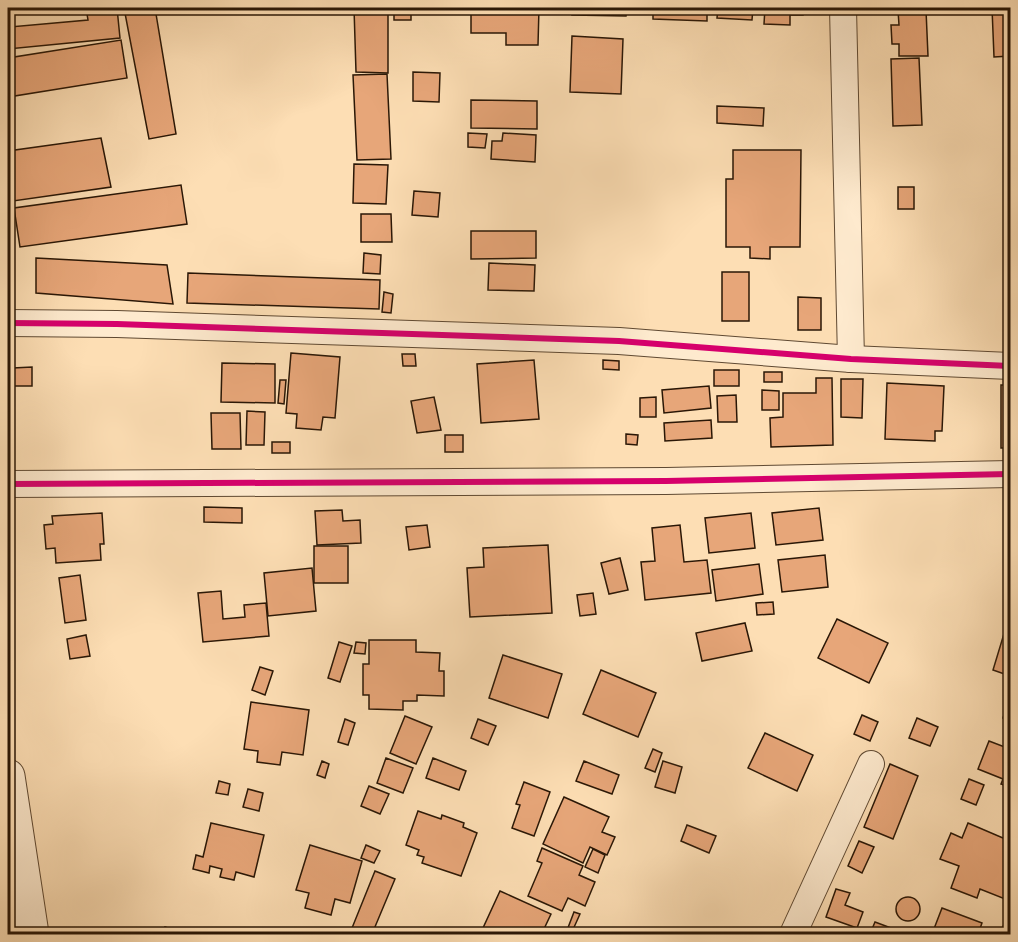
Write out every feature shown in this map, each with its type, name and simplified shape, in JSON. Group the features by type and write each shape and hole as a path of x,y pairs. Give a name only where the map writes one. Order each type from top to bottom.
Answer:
{"street":[{"path":"843,8 852,359"},
{"path":"8,323 117,324 619,341 852,359 1011,366"},
{"path":"8,484 666,481 1011,474"},
{"path":"793,934 871,764"},
{"path":"8,776 32,934"}],"building":[{"path":"8,8 10,27 88,20 86,8 117,8 120,38 8,49"},
{"path":"124,8 155,8 176,134 149,139"},
{"path":"354,8 388,8 388,73 356,72"},
{"path":"471,8 539,8 538,45 506,45 506,33 471,33"},
{"path":"573,8 627,8 626,16 572,15"},
{"path":"653,8 707,8 707,21 653,19"},
{"path":"718,8 753,8 752,20 717,18"},
{"path":"765,8 803,8 803,15 790,15 790,25 764,24"},
{"path":"992,8 1010,8 1010,56 994,57"},
{"path":"394,9 411,9 411,20 394,20"},
{"path":"898,10 926,10 928,56 899,56 899,44 892,44 891,25 899,25"},
{"path":"572,36 623,39 621,94 570,92"},
{"path":"121,40 127,78 8,97 8,58"},
{"path":"919,58 922,125 893,126 891,59"},
{"path":"413,72 440,73 439,102 413,101"},
{"path":"387,74 391,159 357,160 353,75"},
{"path":"471,100 537,101 537,129 471,128"},
{"path":"717,106 764,108 763,126 717,123"},
{"path":"468,133 487,134 485,148 468,147"},
{"path":"503,133 536,135 535,162 491,159 492,141 502,141"},
{"path":"101,138 111,187 13,201 8,174 8,151"},
{"path":"733,150 801,150 800,247 770,247 770,259 750,258 750,247 726,247 726,179 733,179"},
{"path":"354,164 388,165 386,204 353,203"},
{"path":"181,185 187,224 20,247 14,208"},
{"path":"898,187 914,187 914,209 898,209"},
{"path":"414,191 440,193 438,217 412,215"},
{"path":"361,214 391,214 392,242 361,242"},
{"path":"471,231 536,231 536,258 471,259"},
{"path":"364,253 381,255 380,274 363,273"},
{"path":"36,258 167,265 173,304 36,293"},
{"path":"489,263 535,265 534,291 488,290"},
{"path":"722,272 749,272 749,321 722,321"},
{"path":"188,273 380,280 379,309 187,303"},
{"path":"384,292 393,294 391,313 382,312"},
{"path":"798,297 821,298 821,330 798,330"},
{"path":"291,353 340,357 335,418 323,417 321,430 296,428 297,414 286,413"},
{"path":"402,354 415,354 416,366 403,366"},
{"path":"534,360 539,419 481,423 477,364"},
{"path":"603,360 619,361 619,370 603,369"},
{"path":"222,363 275,364 275,403 221,402"},
{"path":"32,367 32,386 14,386 13,368"},
{"path":"714,370 739,370 739,386 714,386"},
{"path":"764,372 782,372 782,382 764,382"},
{"path":"816,378 832,378 833,445 771,447 770,418 783,417 783,393 816,393"},
{"path":"841,379 863,379 862,418 841,417"},
{"path":"280,380 286,380 284,404 278,403"},
{"path":"887,383 944,386 942,431 935,431 935,441 885,439"},
{"path":"1001,385 1010,385 1010,448 1001,448"},
{"path":"709,386 711,408 664,413 662,390"},
{"path":"762,390 779,391 779,410 762,410"},
{"path":"736,395 737,422 718,422 717,396"},
{"path":"434,397 441,430 417,433 411,401"},
{"path":"656,397 656,417 640,417 640,398"},
{"path":"247,411 265,412 264,445 246,445"},
{"path":"211,413 240,413 241,449 212,449"},
{"path":"711,420 712,438 665,441 664,423"},
{"path":"626,434 638,435 637,445 626,444"},
{"path":"445,435 463,435 463,452 445,452"},
{"path":"272,442 290,442 290,453 272,453"},
{"path":"204,507 242,508 242,523 204,522"},
{"path":"819,508 823,540 776,545 772,513"},
{"path":"342,510 343,521 360,520 361,543 317,545 315,511"},
{"path":"102,513 104,544 100,544 101,560 56,563 55,548 46,549 44,525 53,524 52,516"},
{"path":"751,513 755,548 709,553 705,518"},
{"path":"427,525 430,547 409,550 406,527"},
{"path":"680,525 684,562 707,560 711,593 645,600 641,562 655,561 652,528"},
{"path":"548,545 552,613 470,617 467,568 484,567 483,548"},
{"path":"314,546 348,546 348,583 314,583"},
{"path":"825,555 828,587 782,592 778,560"},
{"path":"620,558 628,590 609,594 601,563"},
{"path":"759,564 763,594 716,601 712,570"},
{"path":"312,568 316,611 268,616 264,573"},
{"path":"80,575 86,620 65,623 59,578"},
{"path":"221,591 223,619 245,617 244,605 266,603 269,636 203,642 198,593"},
{"path":"593,593 596,614 580,616 577,595"},
{"path":"773,602 774,614 757,615 756,603"},
{"path":"837,619 888,643 869,683 818,658"},
{"path":"745,623 752,651 702,661 696,633"},
{"path":"1006,627 1010,629 1010,676 993,670"},
{"path":"86,635 90,656 70,659 67,639"},
{"path":"369,640 416,640 416,652 440,653 439,671 444,671 444,696 417,695 417,701 403,701 403,710 369,709 369,695 363,695 363,664 369,664"},
{"path":"339,642 352,646 340,682 328,678"},
{"path":"356,642 366,643 365,654 354,653"},
{"path":"503,655 562,674 548,718 489,698"},
{"path":"260,667 273,671 265,695 252,690"},
{"path":"601,670 656,693 638,737 583,714"},
{"path":"1010,694 1010,720 1003,718"},
{"path":"251,702 309,710 303,755 282,752 280,765 257,762 258,751 244,749"},
{"path":"862,715 878,722 870,741 854,734"},
{"path":"405,716 432,727 416,764 390,753"},
{"path":"917,718 938,727 930,746 909,738"},
{"path":"345,719 355,723 348,745 338,742"},
{"path":"478,719 496,726 488,745 471,738"},
{"path":"765,733 813,755 797,791 748,768"},
{"path":"989,741 1010,749 1010,787 1001,784 1003,779 978,769"},
{"path":"653,749 662,753 655,772 645,768"},
{"path":"386,758 413,768 403,793 377,783"},
{"path":"433,758 466,771 459,790 426,778"},
{"path":"322,761 329,764 325,778 317,775"},
{"path":"584,761 619,775 612,794 576,781"},
{"path":"663,761 682,767 675,793 655,787"},
{"path":"890,764 918,776 893,839 864,827"},
{"path":"969,779 984,785 976,805 961,799"},
{"path":"219,781 230,784 228,795 216,793"},
{"path":"524,782 550,792 534,836 512,828 520,805 516,804"},
{"path":"369,786 389,794 380,814 361,806"},
{"path":"248,789 263,793 259,811 243,807"},
{"path":"564,797 609,817 602,832 615,837 607,855 590,847 583,863 543,844"},
{"path":"418,811 441,819 442,815 464,823 463,827 477,833 461,876 422,863 424,857 417,855 419,850 406,845"},
{"path":"211,823 264,835 254,877 236,872 234,880 220,877 222,869 210,866 209,873 193,869 196,855 203,857"},
{"path":"968,823 1010,841 1010,901 980,889 977,898 951,888 959,866 940,859 951,833 962,838"},
{"path":"687,825 716,836 709,853 681,841"},
{"path":"859,841 874,847 862,873 848,866"},
{"path":"310,845 362,861 350,903 335,899 331,915 305,908 309,893 296,890"},
{"path":"366,845 380,851 374,863 361,858"},
{"path":"542,848 583,866 579,875 595,882 585,906 568,898 562,911 528,896 542,863 537,861"},
{"path":"593,849 605,855 598,873 585,867"},
{"path":"375,871 395,879 372,934 367,934 352,928"},
{"path":"836,889 850,893 845,905 863,912 857,928 826,917"},
{"path":"500,891 551,914 543,931 550,934 489,934 490,932 483,928"},
{"path":"908,897 917,900 920,909 917,918 908,921 899,918 896,909 899,900"},
{"path":"942,908 982,923 978,934 932,934"},
{"path":"574,912 580,914 571,934 566,933"},
{"path":"1007,917 1010,918 1010,934 1000,934"},
{"path":"875,922 907,934 870,934"},
{"path":"165,927 184,933 162,934"}],"cycle path":[{"path":"8,323 117,324 619,341 851,359 1010,366"},
{"path":"8,484 666,481 1010,474"}]}
